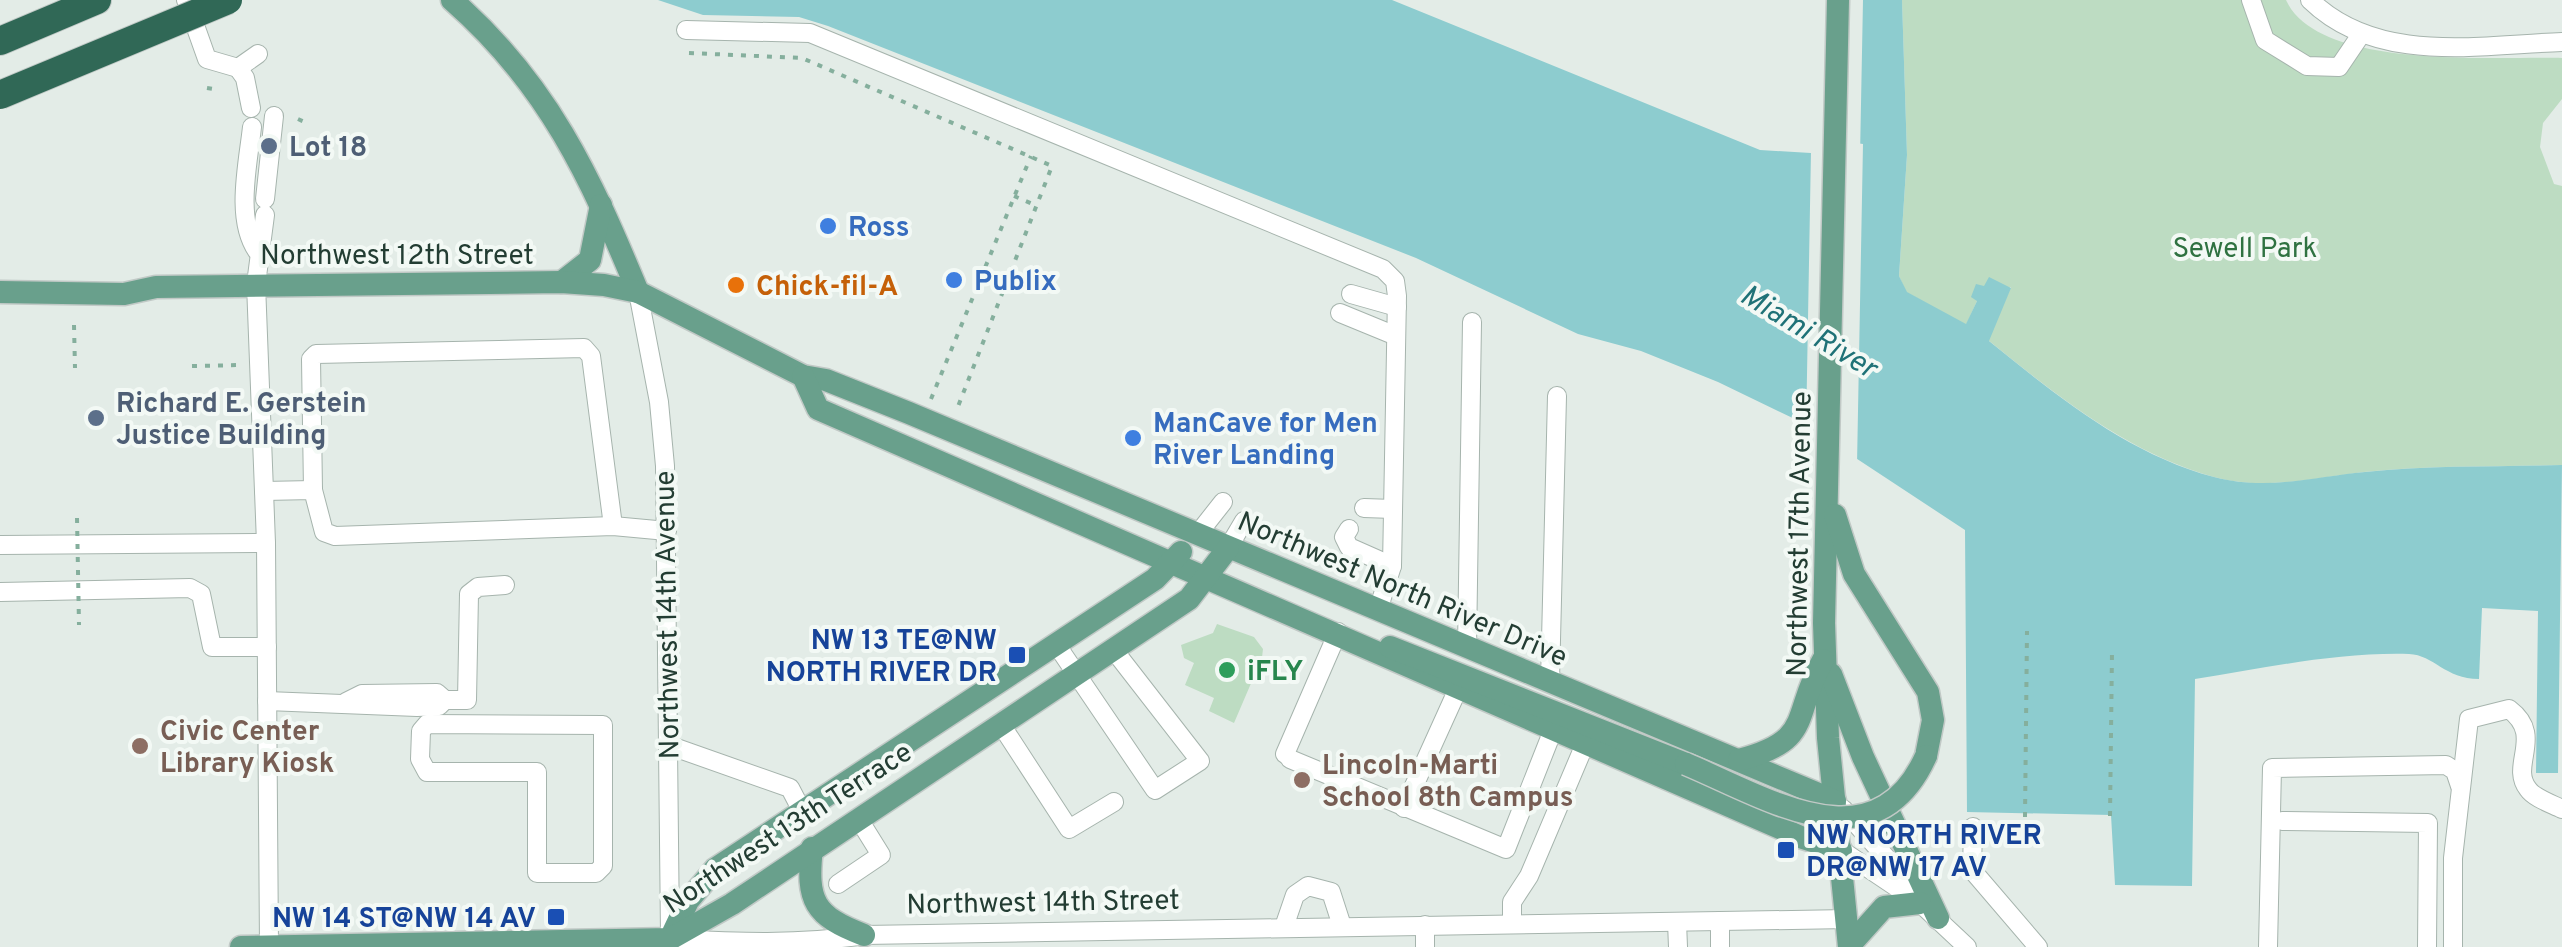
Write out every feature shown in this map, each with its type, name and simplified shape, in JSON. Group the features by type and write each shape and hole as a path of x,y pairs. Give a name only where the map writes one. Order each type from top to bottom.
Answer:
{"highway":[{"path":"0,41 98,0"},
{"path":"0,95 228,0"}],"main road":[{"path":"452,0 505,50 537,89 601,201 638,292"},
{"name":"Northwest 17th Avenue","path":"1838,0 1824,657 1849,946"},
{"path":"562,282 590,260 601,201"},
{"name":"Northwest 12th Street","path":"0,290 124,294 156,287 256,284 562,282 604,284 638,292"},
{"name":"Northwest North River Drive","path":"638,292 803,376 859,393 1835,801"},
{"name":"Northwest North River Drive","path":"803,376 818,409 1338,632 1457,692 1803,838 1841,850"},
{"path":"1338,632 1432,660 1812,816 1841,819 1870,813 1890,802 1912,782 1926,756 1933,720 1928,692 1854,574 1830,488"},
{"name":"Northwest 13th Terrace","path":"670,944 688,901 706,876 1155,579 1197,535"},
{"name":"Northwest 13th Terrace","path":"670,944 1188,599 1228,548"},
{"path":"1739,760 1773,748 1794,734 1802,718 1806,690 1824,657"},
{"path":"1824,657 1929,910 1884,907 1849,946"},
{"path":"812,848 810,882 816,905 828,919 864,934"},
{"name":"Northwest 14th Street","path":"241,947 670,944"}],"street":[{"path":"186,0 207,59 238,68 245,78 252,117 246,174 248,237 257,251"},
{"path":"2252,0 2265,40 2306,66 2339,67 2360,36"},
{"path":"2310,0 2360,36 2392,43 2441,46 2562,42"},
{"path":"686,30 810,33 1382,269 1395,280 1397,307 1392,566 1378,610"},
{"path":"238,68 258,54"},
{"path":"269,946 266,543 256,284 257,251 264,238 274,116"},
{"name":"Northwest 14th Avenue","path":"638,292 659,402 667,530 670,944"},
{"path":"1350,294 1397,307"},
{"path":"1340,314 1396,336"},
{"path":"1468,647 1472,322"},
{"path":"612,526 592,356 584,348 316,354 312,359 313,490 324,532 335,536 612,526 667,530"},
{"path":"1550,681 1557,396"},
{"path":"264,491 313,490"},
{"path":"1197,535 1223,502"},
{"path":"1364,508 1393,509"},
{"path":"1228,548 1244,521"},
{"path":"1349,530 1344,537 1349,546 1392,566"},
{"path":"0,545 266,543"},
{"path":"468,724 468,594 478,586 505,585"},
{"path":"0,592 190,588 201,594 207,608 212,647 267,648"},
{"path":"1338,632 1288,757 1506,849 1553,730"},
{"path":"1056,644 1155,790 1200,762 1114,649"},
{"path":"1404,808 1457,692"},
{"path":"267,701 417,708 439,706 445,700 467,700"},
{"path":"2453,947 2453,858 2466,724 2484,712 2509,709 2525,728 2522,776 2528,791 2562,810"},
{"path":"1000,723 1069,829 1114,802"},
{"path":"427,724 468,724 603,725 603,866 596,873 537,873 536,772 427,772 420,758 421,731 427,724"},
{"path":"668,744 790,788 802,810"},
{"path":"1512,924 1512,902 1530,876 1584,744"},
{"path":"2268,947 2272,768 2446,765 2455,770 2460,786"},
{"name":"Northwest North River Drive","path":"1835,801 1892,859 1929,910 1967,947"},
{"path":"838,884 882,855 858,818"},
{"path":"2282,821 2428,823 2427,947"},
{"path":"1973,828 1975,876 2038,947"},
{"name":"Northwest North River Drive","path":"1841,850 1929,910"},
{"path":"1284,927 1295,895 1308,886 1331,892 1342,926"},
{"name":"Northwest 14th Street","path":"670,944 812,941 864,934 1157,938 1284,927 1848,920"},
{"path":"1720,921 1720,947"},
{"path":"1677,922 1678,947"},
{"path":"1425,925 1425,947"}],"path":[{"path":"689,53 802,58 1052,166 957,409"},
{"path":"298,120 308,124"},
{"path":"931,398 1031,156"},
{"path":"1014,196 1035,206"},
{"path":"74,325 75,368"},
{"path":"192,366 242,365"},
{"path":"77,518 79,624"},
{"path":"2024,817 2027,631"},
{"path":"2110,816 2112,651"}],"green space":[{"name":"Sewell Park","path":"1902,0 2286,0 2304,23 2333,39 2370,49 2411,55 2562,58 2562,99 2543,123 2540,147 2554,184 2562,186 2562,465 2389,470 2271,483 2214,477 2182,467 2123,438 2067,402 1988,340 2011,287 1977,301 1966,325 1906,292 1899,276 1907,155"},
{"name":"iFLY","path":"1217,624 1254,637 1263,649 1260,674 1255,674 1234,723 1209,711 1214,698 1185,685 1194,663 1184,658 1181,645 1213,633"}],"water":[{"name":"Miami River","path":"658,0 1392,0 1760,150 1860,156 1863,0 1902,0 1907,155 1899,276 1907,292 1966,324 1977,301 1971,297 1976,284 1984,286 1989,277 2011,288 1989,341 2067,402 2123,438 2182,467 2214,477 2271,483 2414,468 2562,465 2558,773 2536,773 2538,611 2482,608 2479,679 2457,675 2418,655 2382,654 2328,658 2195,679 2192,886 2115,885 2111,815 1967,812 1965,530 1801,422 1641,351 1578,334 1416,258 828,26 799,17 703,15"}],"pier":[{"path":"1856,143 1863,144 1857,465 1806,431 1811,150 1856,151"}],"place":[{"name":"Lot 18","path":"269,146"},
{"name":"Ross","path":"828,226"},
{"name":"Publix","path":"954,280"},
{"name":"Chick-fil-A","path":"736,285"},
{"name":"Richard E. Gerstein Justice Building","path":"96,418"},
{"name":"ManCave for Men River Landing","path":"1133,438"},
{"name":"NW 13 TE@NW NORTH RIVER DR","path":"1017,655"},
{"name":"iFLY","path":"1227,670"},
{"name":"Civic Center Library Kiosk","path":"140,746"},
{"name":"Lincoln-Marti School 8th Campus","path":"1302,780"},
{"name":"NW NORTH RIVER DR@NW 17 AV","path":"1786,850"},
{"name":"NW 14 ST@NW 14 AV","path":"556,917"}]}
